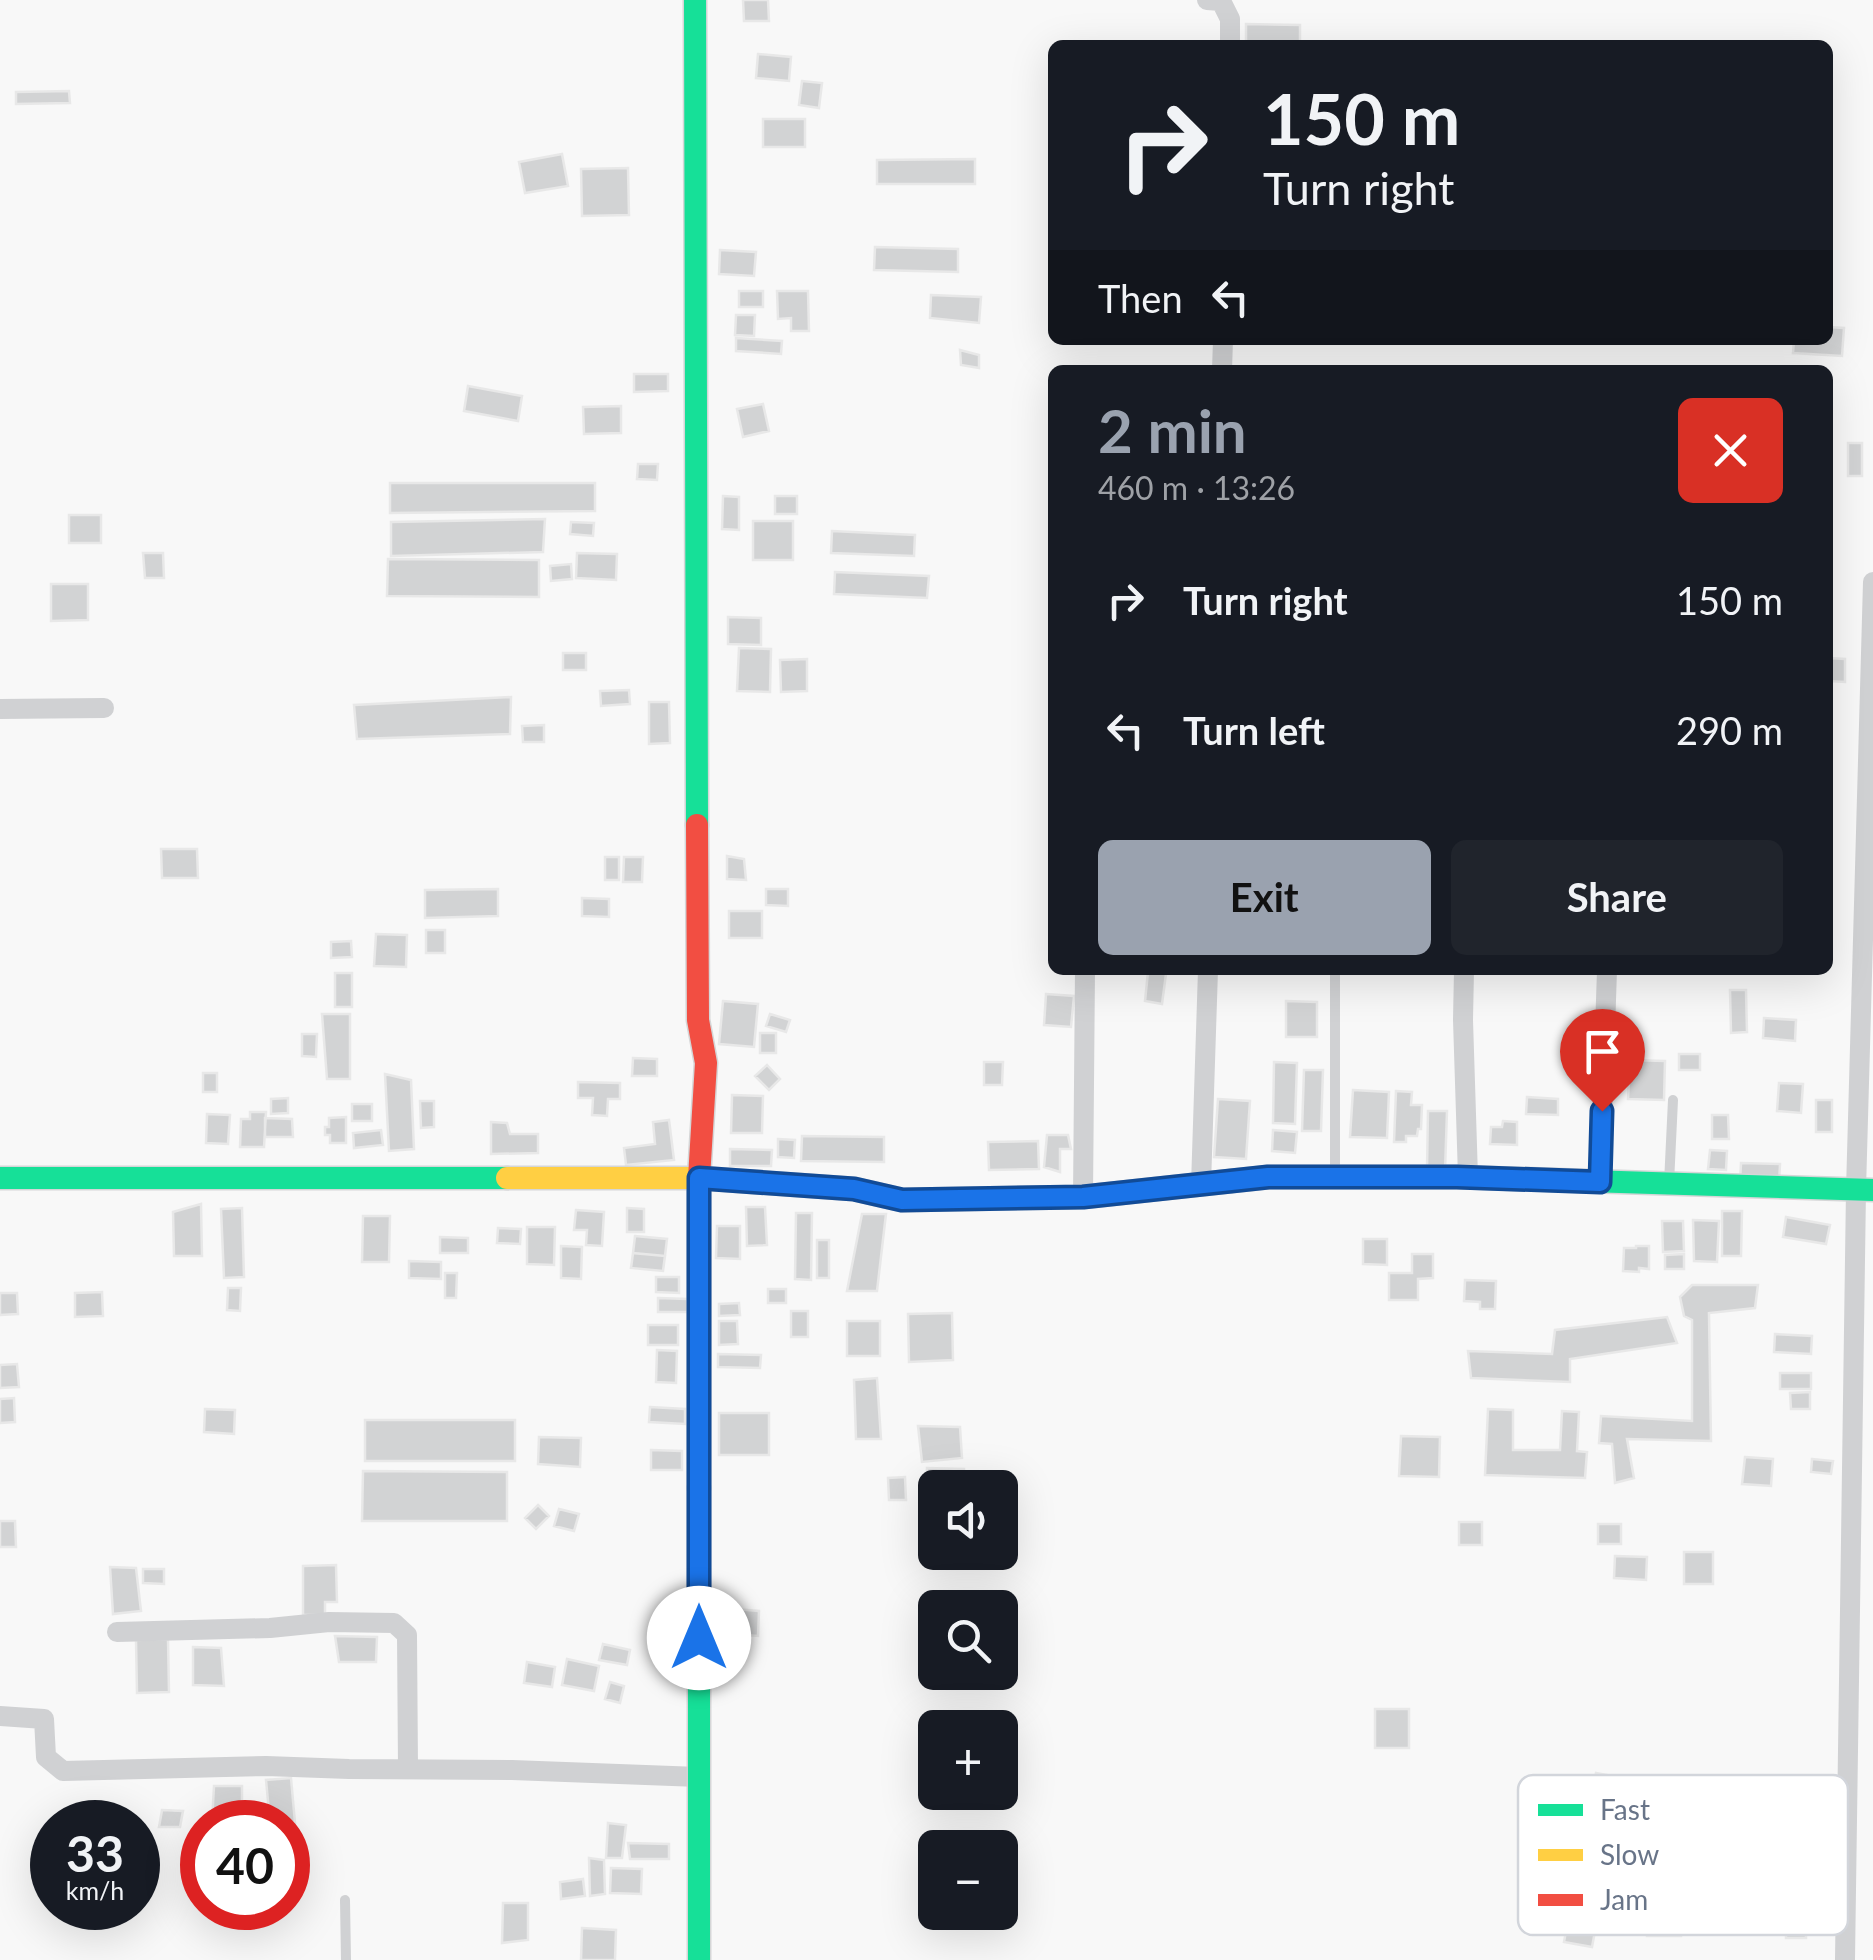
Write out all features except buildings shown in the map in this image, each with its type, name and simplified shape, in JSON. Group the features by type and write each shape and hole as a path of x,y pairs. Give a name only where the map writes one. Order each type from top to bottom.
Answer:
{"street":[{"path":"695,0 698,1020 706,1063 699,1178 699,1960"},
{"path":"1206,0 1221,1 1230,19 1230,40"},
{"path":"1848,1844 1865,1190 1873,582"},
{"path":"0,709 104,708"},
{"path":"1083,1197 1085,975"},
{"path":"1201,1184 1208,975"},
{"path":"1464,975 1468,1177"},
{"path":"1600,1182 1607,975"},
{"path":"0,1178 699,1178 854,1189 902,1200 1083,1197 1268,1177 1468,1177 1865,1190"},
{"path":"117,1632 270,1628 329,1622 394,1624 407,1635 408,1768"},
{"path":"0,1716 44,1719 46,1758 64,1771 266,1766 699,1777"},
{"path":"1845,1960 1846,1935"}],"lane":[{"path":"1335,975 1335,1177"},
{"path":"1669,1184 1673,1100"},
{"path":"345,1900 346,1960"}],"traffic: fast":[{"path":"695,0 697,825"},
{"path":"1231,1181 1269,1177 1457,1177 1873,1190"},
{"path":"0,1178 507,1178"},
{"path":"699,1488 699,1960"}],"traffic: slow":[{"path":"507,1178 699,1178 854,1189 902,1200 1083,1197 1231,1181"}],"traffic: jam":[{"path":"697,825 698,1020 706,1063 699,1178 699,1488"}],"route":[{"path":"699,1638 699,1178 854,1189 902,1200 1083,1197 1268,1177 1600,1182 1602,1111"}]}
